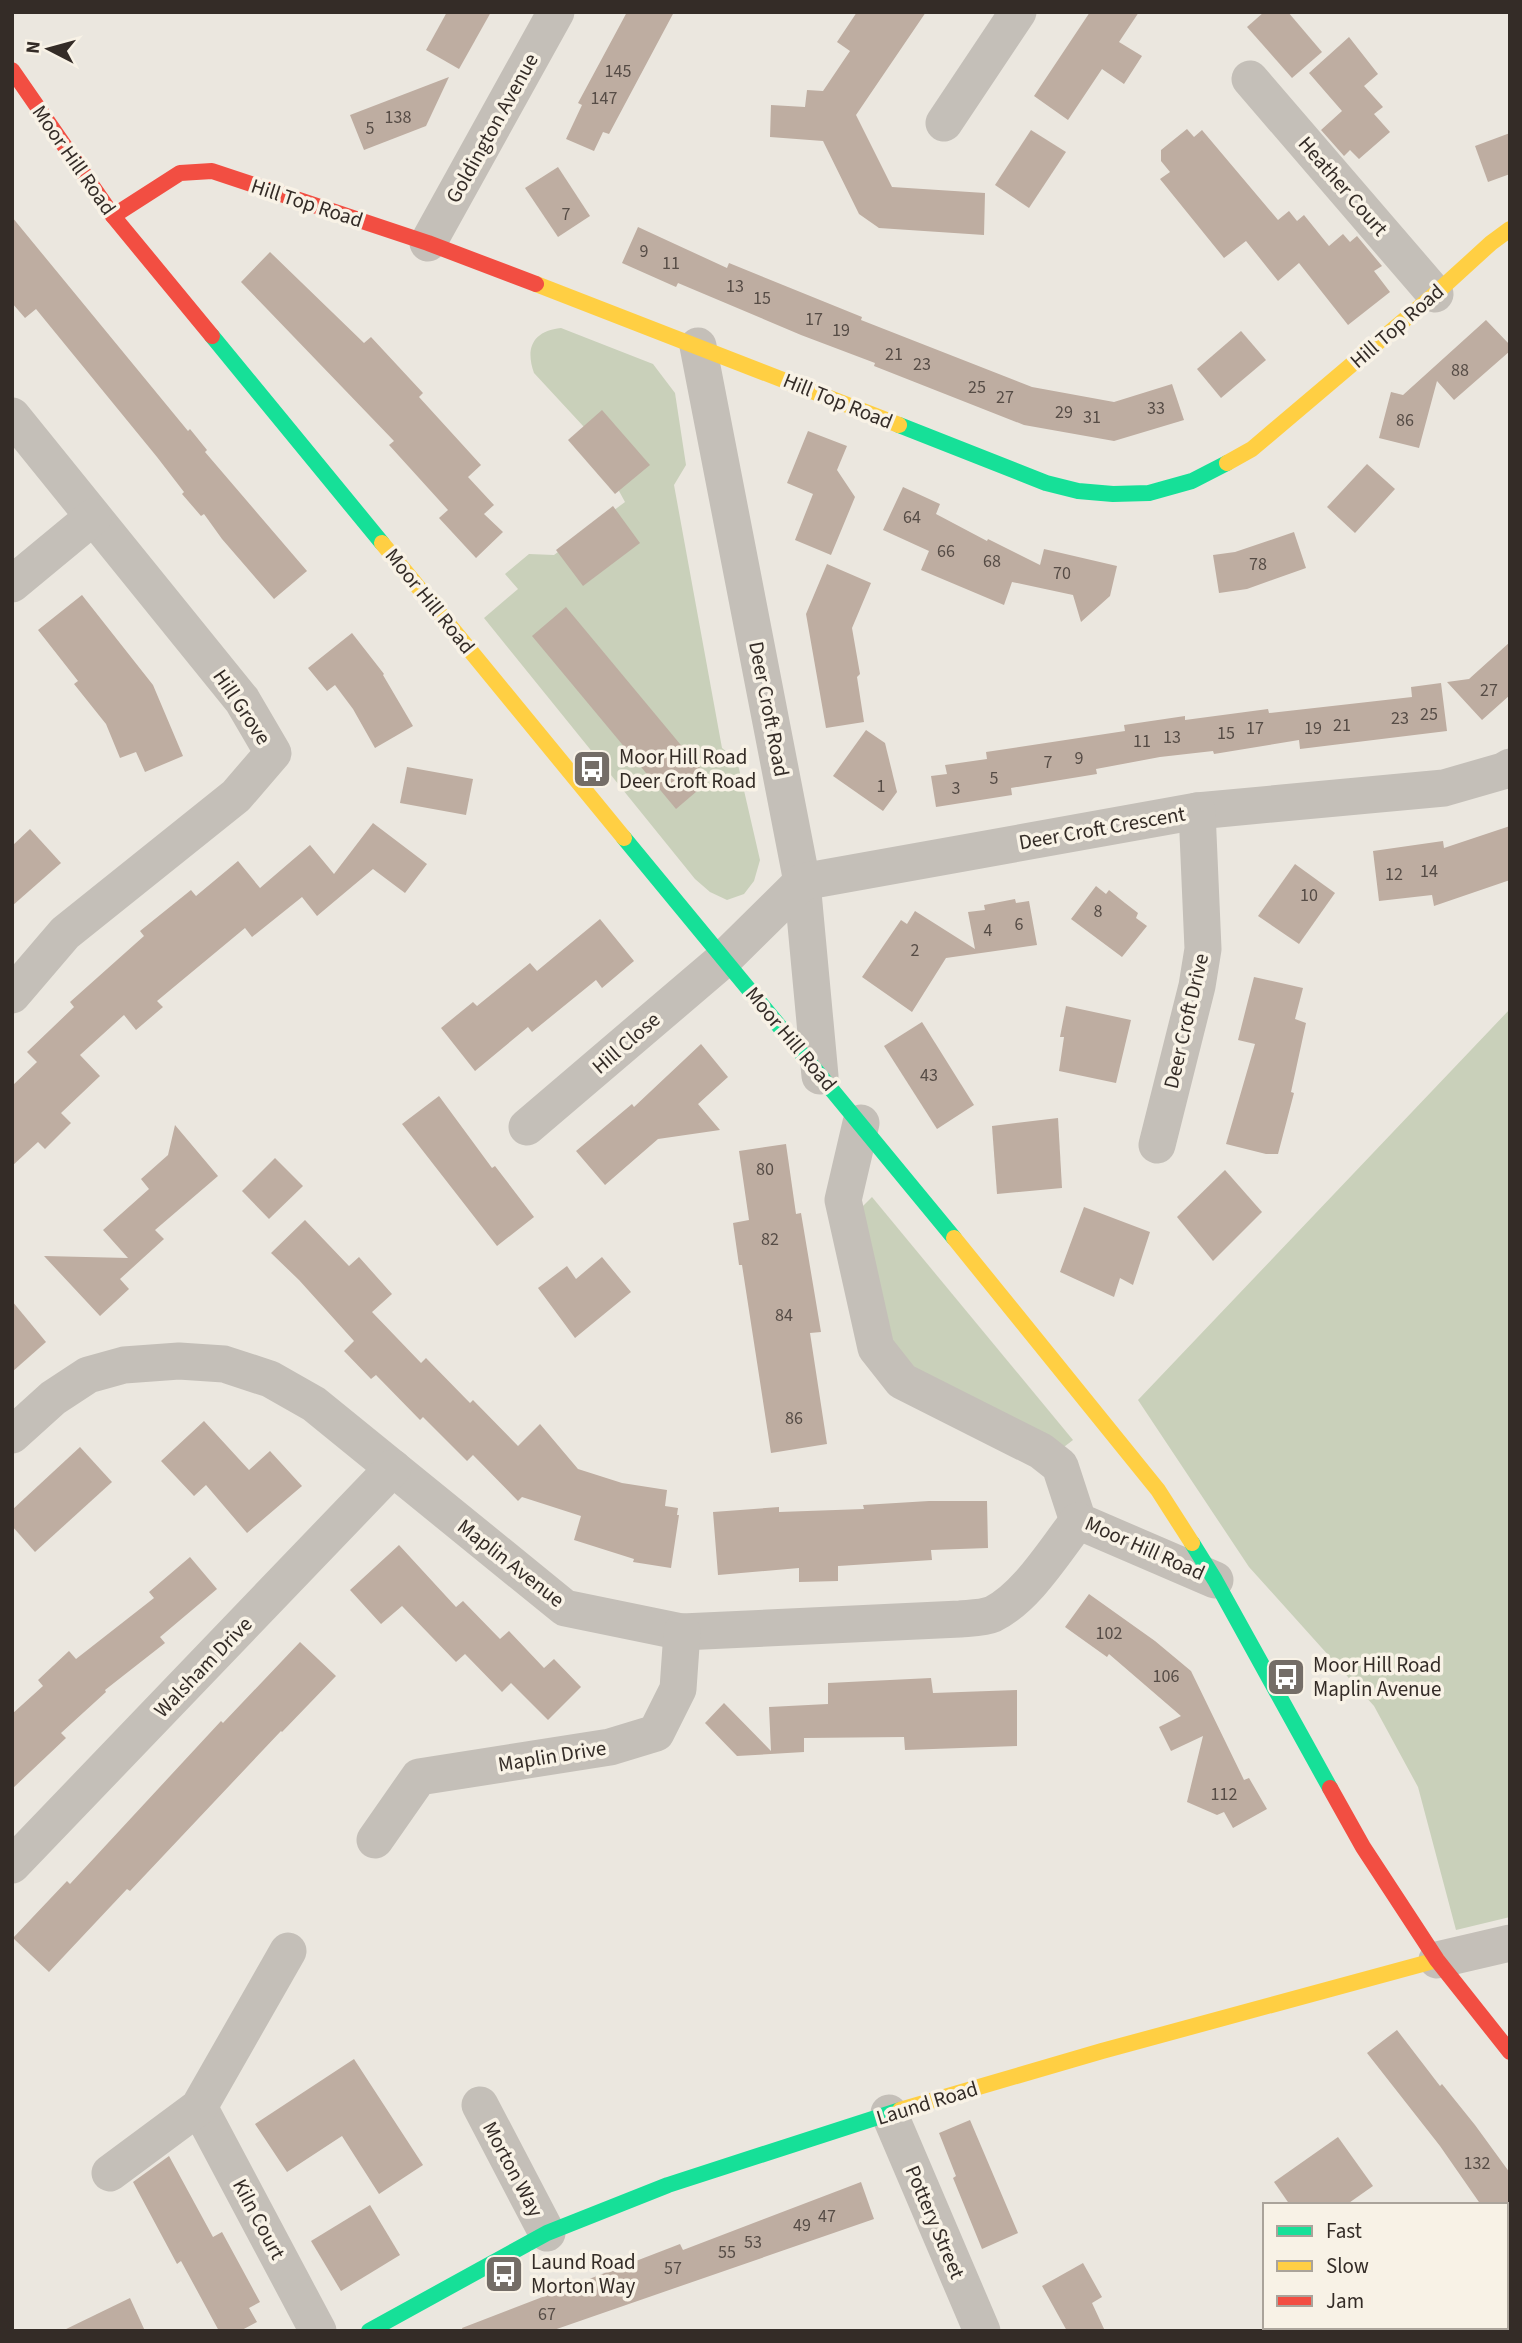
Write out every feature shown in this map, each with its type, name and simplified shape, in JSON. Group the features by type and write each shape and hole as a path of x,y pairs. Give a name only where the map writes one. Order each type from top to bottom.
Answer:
{"street":[{"name":"Goldington Avenue","path":"428,243 556,12"},
{"path":"944,123 1018,12"},
{"name":"Moor Hill Road","path":"12,70 113,216 861,1123 1158,1490 1215,1580 1363,1847 1437,1960 1510,2052"},
{"name":"Heather Court","path":"1250,79 1435,294"},
{"name":"Hill Top Road","path":"113,216 180,173 212,171 428,243 698,345 1046,483 1078,491 1113,494 1149,493 1192,481 1252,449 1435,294 1490,243 1510,229"},
{"name":"Deer Croft Road","path":"698,345 802,882 820,1076"},
{"name":"Hill Grove","path":"12,416 242,700 273,753 236,796 65,933 12,995"},
{"path":"12,584 93,517"},
{"name":"Deer Croft Crescent","path":"802,882 1198,811 1444,788 1510,767"},
{"name":"Deer Croft Drive","path":"1157,1145 1203,949 1198,811"},
{"path":"724,959 802,882"},
{"name":"Hill Close","path":"527,1127 724,959"},
{"name":"Moor Hill Road","path":"861,1123 843,1200 876,1348 902,1381 1041,1451 1060,1466 1078,1521 1215,1580"},
{"name":"Maplin Avenue","path":"12,1435 53,1398 88,1375 124,1365 179,1361 223,1364 270,1378 314,1404 565,1608 682,1632 960,1619 990,1615 1010,1604 1027,1586 1078,1521"},
{"name":"Walsham Drive","path":"12,1865 393,1468"},
{"name":"Maplin Drive","path":"375,1840 419,1777 610,1747 656,1733 678,1689 682,1632"},
{"name":"Laund Road","path":"369,2331 547,2233 667,2185 889,2113 1102,2051 1437,1960 1510,1944"},
{"path":"110,2172 199,2107 288,1951"},
{"name":"Morton Way","path":"480,2105 547,2233"},
{"name":"Kiln Court","path":"199,2107 318,2331"},
{"name":"Pottery Street","path":"889,2113 982,2331"}],"green space":[{"path":"561,328 653,364 675,393 686,465 674,485 722,748 737,760 760,860 754,881 744,894 727,900 710,892 695,879 484,618 518,589 505,574 529,554 554,555 625,502 584,427 534,373 530,356 534,342 544,333"},
{"path":"1510,1009 1510,1917 1456,1930 1418,1787 1374,1706 1249,1567 1138,1400"},
{"path":"872,1197 1073,1440 1060,1450 914,1370 888,1340 859,1210"},
{"path":"1339,2329 1340,2331 1262,2331"}],"building":[{"path":"447,12 491,12 459,69 426,50"},
{"path":"627,12 674,12 609,134 603,132 594,151 566,139 582,105 578,103"},
{"path":"857,12 926,12 856,115 892,187 985,193 984,235 879,228 859,214 823,141 770,137 771,105 805,107 807,90 823,91 850,51 837,42"},
{"path":"1090,12 1139,12 1119,42 1142,56 1124,84 1102,69 1068,120 1034,96"},
{"path":"1264,12 1288,12 1322,52 1292,78 1247,27"},
{"path":"1349,37 1378,74 1364,86 1383,107 1374,114 1390,132 1359,159 1350,150 1344,156 1321,130 1342,111 1309,73"},
{"path":"449,77 426,126 364,150 350,115"},
{"path":"1187,129 1194,137 1202,130 1278,220 1289,211 1297,221 1304,215 1329,246 1343,234 1350,242 1357,236 1382,266 1374,271 1390,292 1348,325 1299,263 1278,281 1246,241 1224,258 1160,179 1170,172 1161,161 1161,150"},
{"path":"1031,130 1066,152 1029,208 995,185"},
{"path":"1510,133 1510,174 1488,182 1475,146"},
{"path":"558,167 590,216 558,237 525,188"},
{"path":"12,217 188,431 190,429 207,450 205,452 307,571 274,599 204,514 201,516 182,494 184,492 157,457 36,309 25,318 12,303"},
{"path":"638,227 727,268 729,263 862,317 861,320 1032,387 1114,402 1172,384 1184,420 1114,441 1024,425 874,366 875,363 678,283 676,287 622,263"},
{"path":"270,252 364,343 371,337 423,393 419,397 481,465 468,477 494,505 484,514 503,532 476,558 439,518 448,510 389,445 394,441 241,282"},
{"path":"1486,320 1510,345 1510,351 1454,400 1437,381 1419,448 1379,438 1391,392 1403,395"},
{"path":"1241,331 1266,360 1221,398 1197,369"},
{"path":"602,410 650,465 615,494 568,440"},
{"path":"808,431 847,446 837,470 855,497 831,555 795,540 813,494 787,483"},
{"path":"1367,464 1395,489 1355,533 1327,507"},
{"path":"903,487 940,504 936,514 1040,565 1044,549 1117,566 1110,596 1081,622 1073,595 1012,582 1004,605 921,570 929,551 883,530"},
{"path":"613,506 640,543 583,586 556,550"},
{"path":"1294,532 1306,568 1247,589 1219,593 1213,555 1235,552"},
{"path":"827,564 871,583 852,628 860,674 857,677 864,722 826,728 806,614"},
{"path":"82,595 153,685 183,756 145,772 136,752 120,758 106,724 74,684 78,681 38,630"},
{"path":"566,607 710,780 676,809 532,636"},
{"path":"352,633 384,674 413,726 375,748 353,709 335,685 327,691 308,668"},
{"path":"1510,642 1510,695 1482,720 1447,682 1469,679"},
{"path":"1441,683 1447,731 1300,749 1299,740 1214,754 1213,751 1160,757 1096,769 1097,774 1011,788 1012,795 936,807 931,776 947,774 945,765 987,759 986,752 1125,731 1124,725 1185,716 1185,720 1268,709 1269,713 1412,697 1411,687"},
{"path":"866,730 885,743 897,792 883,811 833,776"},
{"path":"407,767 473,779 466,815 400,803"},
{"path":"373,823 427,864 405,893 373,869 317,916 302,897 252,937 245,928 157,1001 163,1007 136,1030 124,1015 80,1055 100,1076 61,1113 71,1123 45,1149 38,1142 12,1166 12,1086 37,1062 27,1052 74,1007 70,1002 144,936 140,931 191,890 196,896 238,861 260,888 310,845 334,874"},
{"path":"1510,826 1510,880 1434,906 1432,895 1379,901 1373,851 1443,841 1444,848"},
{"path":"30,829 61,863 12,906 12,846"},
{"path":"1295,864 1335,893 1299,944 1258,916"},
{"path":"1096,886 1106,894 1109,890 1138,913 1136,918 1147,926 1122,957 1071,919"},
{"path":"1015,899 1016,903 1029,901 1037,945 946,958 912,1012 862,977 901,920 907,924 915,911 975,949 968,912 985,910 984,905"},
{"path":"600,919 634,961 602,988 596,980 532,1032 528,1027 475,1071 441,1028 473,1002 477,1006 530,963 537,971"},
{"path":"1254,977 1303,988 1295,1019 1306,1023 1291,1092 1294,1093 1278,1154 1266,1154 1226,1144 1255,1044 1238,1040"},
{"path":"1066,1006 1131,1020 1116,1083 1059,1071 1064,1037 1060,1037"},
{"path":"922,1022 974,1105 937,1129 884,1046"},
{"path":"701,1044 728,1077 698,1104 720,1130 658,1139 605,1185 576,1151 632,1104 634,1107"},
{"path":"439,1096 492,1168 495,1166 534,1217 497,1246 402,1124"},
{"path":"1058,1118 1062,1188 997,1194 992,1126"},
{"path":"175,1125 218,1176 155,1230 164,1239 120,1279 129,1289 100,1316 44,1256 128,1258 103,1230 149,1189 141,1179 168,1155"},
{"path":"786,1144 796,1214 801,1213 821,1332 810,1333 827,1444 771,1453 733,1223 749,1220 739,1151"},
{"path":"275,1158 303,1186 269,1219 242,1191"},
{"path":"1225,1170 1262,1212 1213,1261 1177,1217"},
{"path":"1084,1207 1150,1232 1133,1285 1120,1278 1114,1297 1060,1272"},
{"path":"305,1220 349,1266 359,1257 392,1294 372,1312 421,1363 426,1358 470,1403 473,1400 518,1446 540,1424 578,1469 622,1483 667,1490 665,1506 678,1508 679,1515 671,1568 633,1562 634,1559 574,1540 581,1516 522,1497 518,1501 473,1455 467,1461 423,1417 420,1420 376,1375 371,1379 344,1351 354,1341 271,1253"},
{"path":"602,1257 631,1292 575,1338 538,1288 567,1266 576,1279"},
{"path":"12,1301 46,1342 12,1372"},
{"path":"204,1421 249,1470 270,1451 302,1486 247,1533 206,1485 194,1496 161,1461"},
{"path":"80,1447 112,1482 35,1552 12,1526 12,1510"},
{"path":"987,1501 988,1548 931,1550 932,1560 838,1566 838,1581 799,1582 799,1568 718,1575 713,1512 779,1507 779,1512 864,1509 863,1505"},
{"path":"399,1545 456,1607 463,1601 500,1639 509,1631 544,1668 554,1659 581,1687 548,1720 511,1683 502,1692 465,1654 456,1662 402,1606 381,1624 350,1590"},
{"path":"190,1557 217,1589 160,1637 165,1643 105,1690 106,1692 61,1733 66,1738 12,1789 12,1714 43,1686 38,1680 69,1651 76,1659 154,1598 149,1592"},
{"path":"1089,1594 1155,1641 1191,1671 1244,1780 1249,1778 1267,1809 1233,1828 1224,1812 1217,1815 1187,1802 1203,1736 1171,1751 1159,1727 1181,1716 1109,1654 1107,1657 1065,1627"},
{"path":"300,1642 336,1676 49,1972 13,1938 67,1881 70,1884 221,1721 223,1723"},
{"path":"931,1678 933,1693 1017,1690 1017,1746 905,1750 904,1737 804,1738 804,1752 737,1756 705,1723 724,1703 771,1751 769,1707 828,1704 828,1683"},
{"path":"1397,2030 1440,2086 1442,2084 1475,2125 1510,2173 1510,2205 1480,2203 1440,2146 1367,2053"},
{"path":"354,2059 423,2165 379,2194 342,2136 287,2172 255,2124"},
{"path":"970,2120 1018,2233 982,2249 953,2178 956,2176 939,2133"},
{"path":"1338,2137 1373,2186 1349,2203 1289,2203 1274,2182"},
{"path":"169,2156 213,2237 222,2232 260,2302 249,2308 257,2322 240,2331 219,2331 181,2261 177,2264 133,2182"},
{"path":"861,2182 874,2219 551,2331 463,2331 462,2328 680,2244 683,2250"},
{"path":"370,2205 400,2255 341,2291 311,2241"},
{"path":"1083,2263 1102,2297 1092,2303 1105,2331 1067,2331 1042,2286"},
{"path":"130,2298 145,2331 62,2331"}],"traffic: fast":[{"path":"212,336 382,543"},
{"path":"899,425 1046,483 1078,491 1149,493 1192,481 1227,463"},
{"path":"624,838 954,1238"},
{"path":"1192,1543 1330,1788"},
{"path":"369,2331 547,2233 668,2185 900,2110"}],"traffic: slow":[{"path":"1227,463 1252,449 1510,229"},
{"path":"536,284 899,425"},
{"path":"382,543 624,838"},
{"path":"954,1238 1158,1490 1192,1543"},
{"path":"900,2110 1102,2051 1437,1960"}],"traffic: jam":[{"path":"12,70 113,216 212,336"},
{"path":"113,216 180,173 212,171 428,243 536,284"},
{"path":"1330,1788 1363,1847 1437,1960 1510,2052"}],"place":[{"name":"Moor Hill Road Deer Croft Road","path":"592,769"},
{"name":"Moor Hill Road Maplin Avenue","path":"1286,1677"},
{"name":"Laund Road Morton Way","path":"504,2274"}]}
